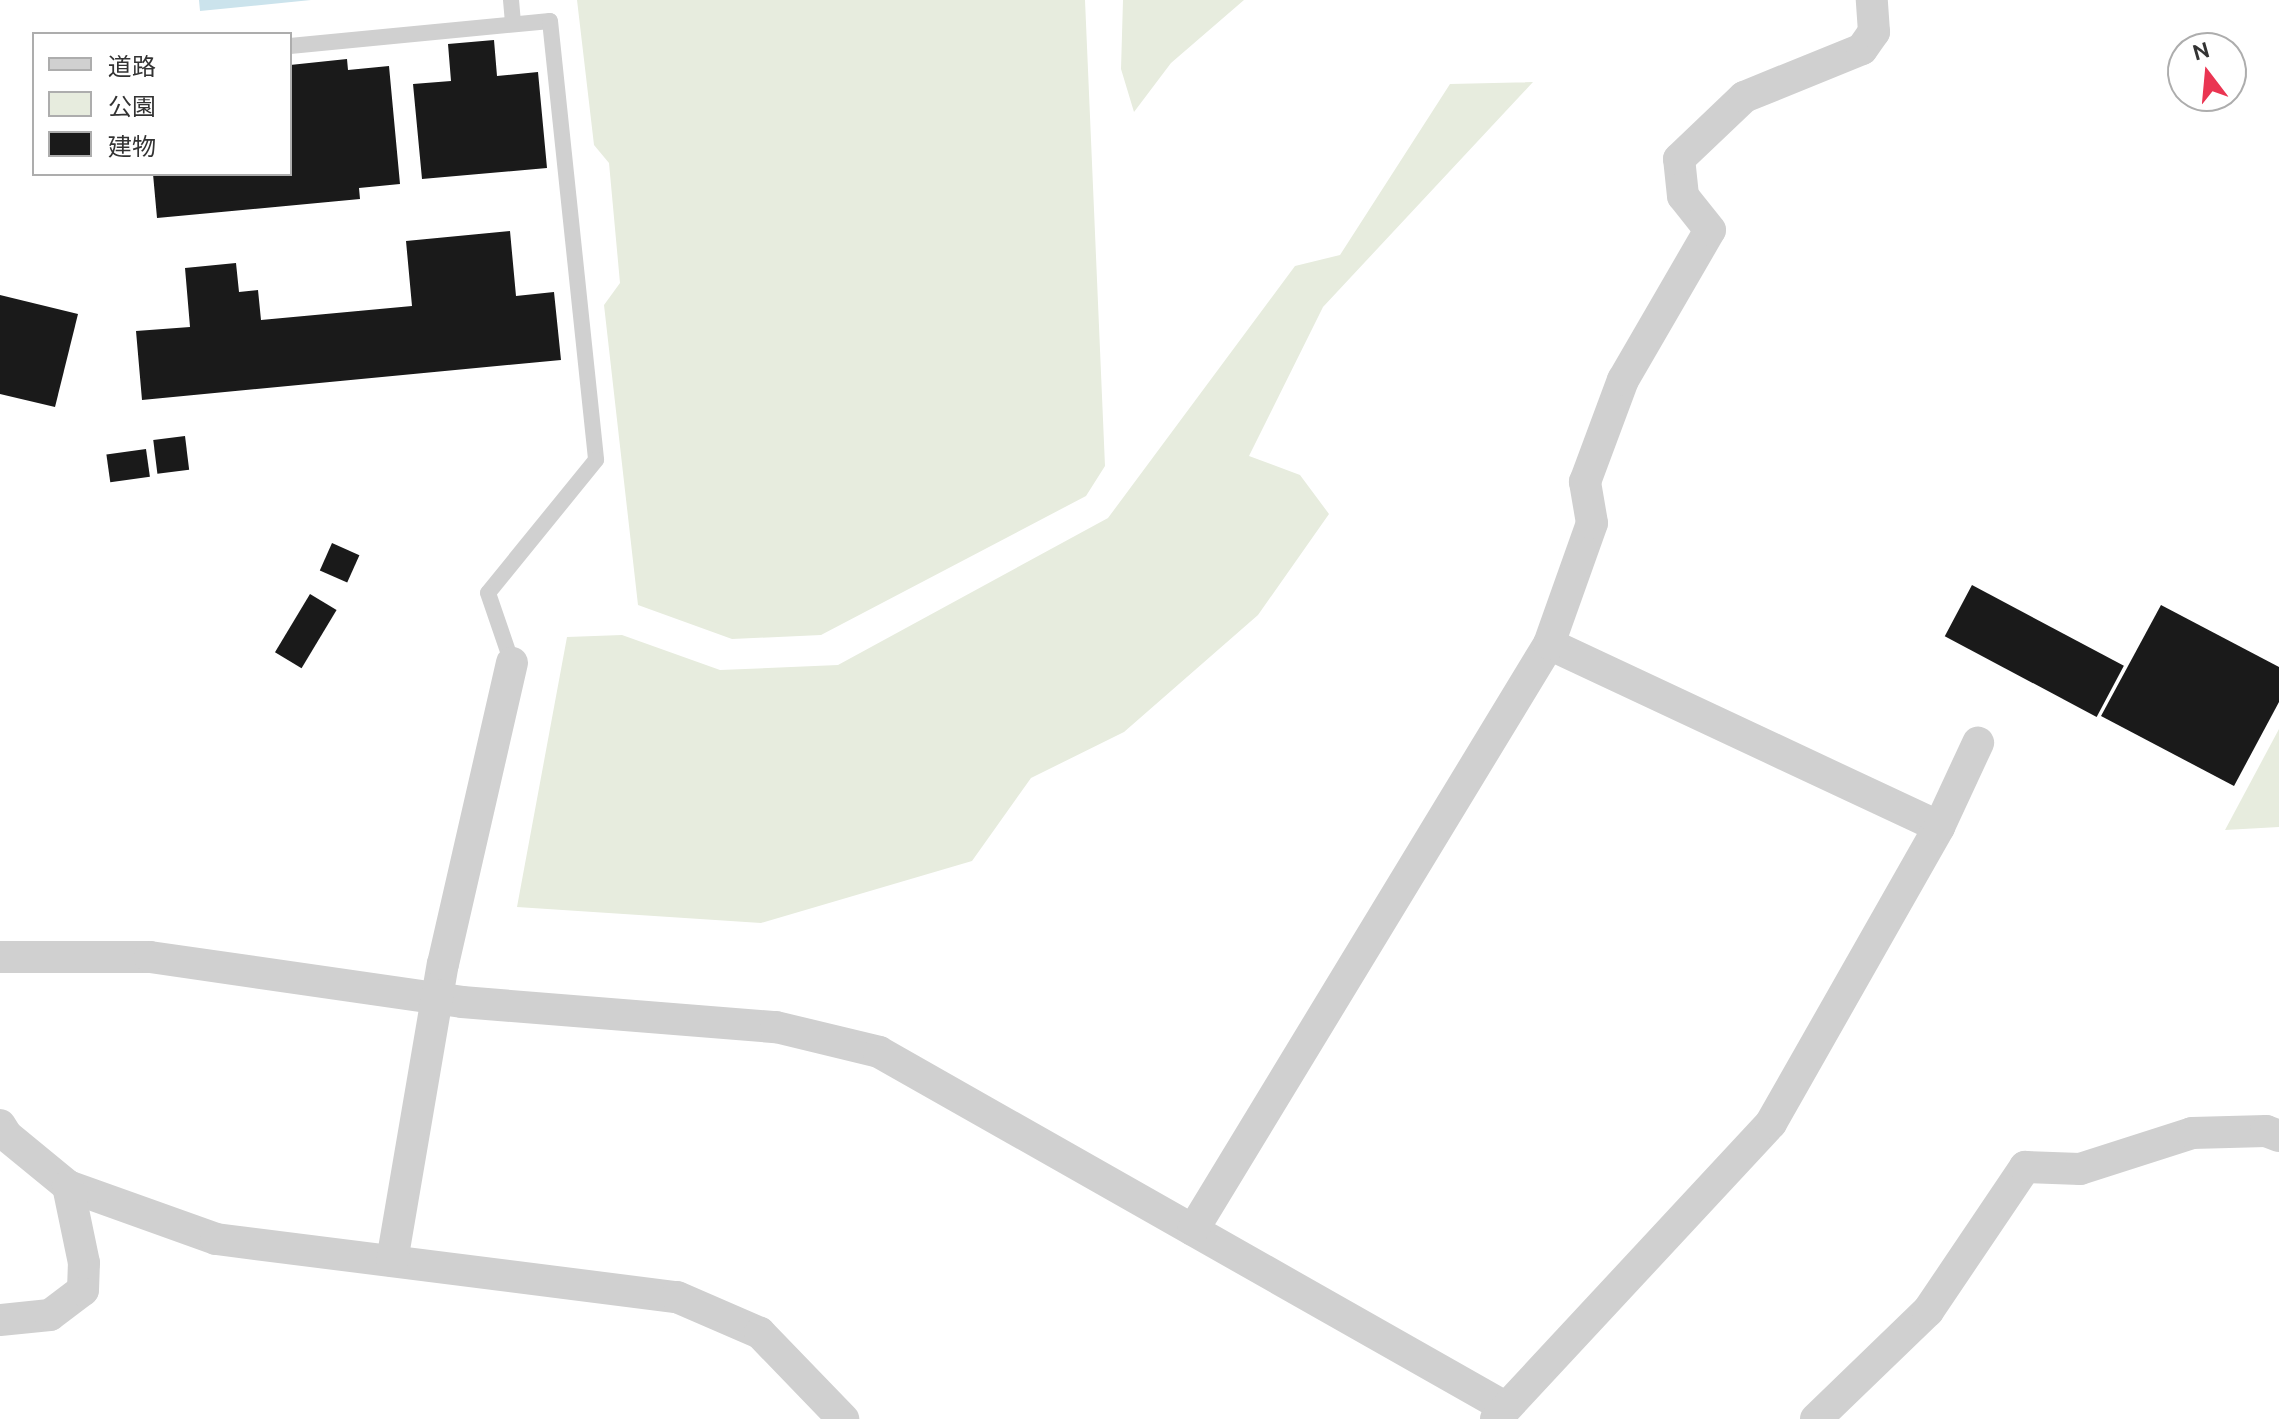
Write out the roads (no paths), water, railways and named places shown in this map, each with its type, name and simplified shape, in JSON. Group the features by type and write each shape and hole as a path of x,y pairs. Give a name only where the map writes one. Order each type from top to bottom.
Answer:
{"street":[{"path":"1193,1230 1549,644 1592,523 1585,482 1623,380 1710,230 1683,196 1679,159 1744,97 1862,49 1874,32 1872,0"},
{"path":"1549,644 1939,827"},
{"path":"392,1261 437,996 512,663"},
{"path":"0,957 150,957 462,1002 776,1027 879,1052 1193,1230 1500,1413 1771,1123 1939,827 1978,743"},
{"path":"0,1125 7,1136 68,1186 216,1239 677,1297 760,1333 843,1419"},
{"path":"1816,1419 1928,1311 2025,1167 2080,1169 2192,1133 2266,1131 2279,1136"},
{"path":"0,1320 50,1315 83,1290 84,1263 68,1186"}],"lane":[{"path":"511,0 513,23"},
{"path":"292,46 550,21 596,460 488,593 512,663"}],"water":[{"path":"199,0 311,0 200,11"}]}
